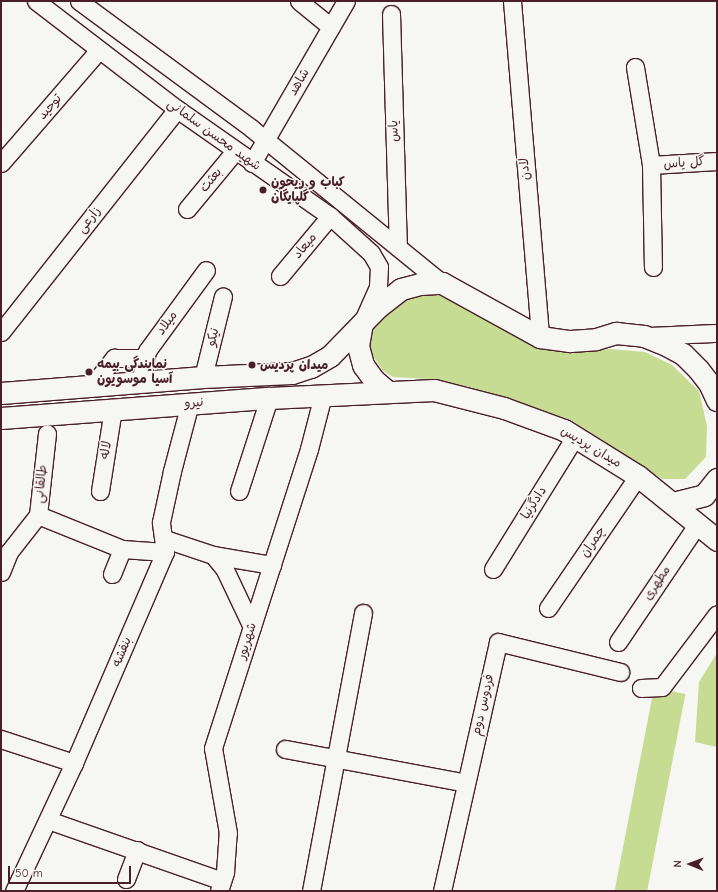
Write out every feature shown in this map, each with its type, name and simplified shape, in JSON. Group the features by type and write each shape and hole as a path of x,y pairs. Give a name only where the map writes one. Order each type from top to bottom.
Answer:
{"main road":[{"path":"387,391 374,380 363,365 358,346 362,323 401,289 420,284 442,283 540,337 570,341 596,339 616,333 644,336 683,354 709,382 717,400"},
{"name":"نیرو","path":"1,393 203,377 292,373 311,368 330,356 362,323"},
{"path":"78,412 84,387"},
{"name":"میدان پردیس","path":"387,391 418,389 448,393 504,408 560,428 638,476 717,540"},
{"name":"نیرو","path":"1,418 190,403 387,391"},
{"path":"673,503 704,495 717,479"}],"street":[{"name":"شهید محسن سلمانی","path":"36,1 98,51 177,109 252,163 330,216 371,253 379,267 378,287 362,323"},
{"name":"شهید محسن سلمانی","path":"79,1 266,140 442,283"},
{"path":"300,1 331,27"},
{"name":"شاهد","path":"252,163 346,1"},
{"name":"لادن","path":"512,1 540,337"},
{"name":"یاس","path":"391,14 398,247"},
{"name":"توحید","path":"1,163 98,51"},
{"path":"635,67 651,165 653,267"},
{"name":"زارعی","path":"2,328 177,109"},
{"name":"بعثت","path":"187,209 235,151"},
{"name":"گل یاس","path":"651,165 717,161"},
{"name":"میعاد","path":"280,276 330,216"},
{"name":"میلاد","path":"140,382 147,351 206,270"},
{"name":"نیکو","path":"203,377 223,296"},
{"path":"644,336 717,333"},
{"path":"84,387 114,358 145,358"},
{"name":"شهریور","path":"220,886 228,833 213,748 272,565 323,395"},
{"path":"239,491 269,398"},
{"path":"165,546 161,522 190,403"},
{"name":"لاله","path":"100,491 113,409"},
{"name":"طالقانی","path":"1,572 9,552 38,515 47,433"},
{"name":"دادگرنیا","path":"493,568 575,437"},
{"name":"چمران","path":"548,608 638,476"},
{"path":"38,515 122,549 165,546 272,565"},
{"name":"مطهری","path":"618,642 697,525"},
{"name":"بنفشه","path":"14,891 74,764 165,546"},
{"path":"112,574 122,549"},
{"path":"214,555 225,570 252,627"},
{"path":"311,891 363,613"},
{"path":"641,688 662,687 717,614"},
{"name":"فردوس دوم","path":"442,891 498,642 620,672"},
{"path":"1,739 74,764"},
{"path":"285,749 466,783"},
{"path":"48,820 137,850 220,886"},
{"path":"126,879 137,850"}],"green space":[{"path":"437,294 539,347 564,351 610,349 645,352 672,365 699,391 707,426 706,457 685,479 662,479 571,420 470,387 429,379 393,377 383,371 373,356 368,342 372,326 403,301 419,295"},
{"path":"717,653 717,747 695,742 699,682"},
{"path":"654,688 685,694 647,891 615,891"}],"place":[{"name":"کباب و ریحون گلپایگان","path":"263,190"},
{"name":"میدان پردیس","path":"252,365"},
{"name":"نمایندگی بیمه آسیا موسویون","path":"89,372"}]}
